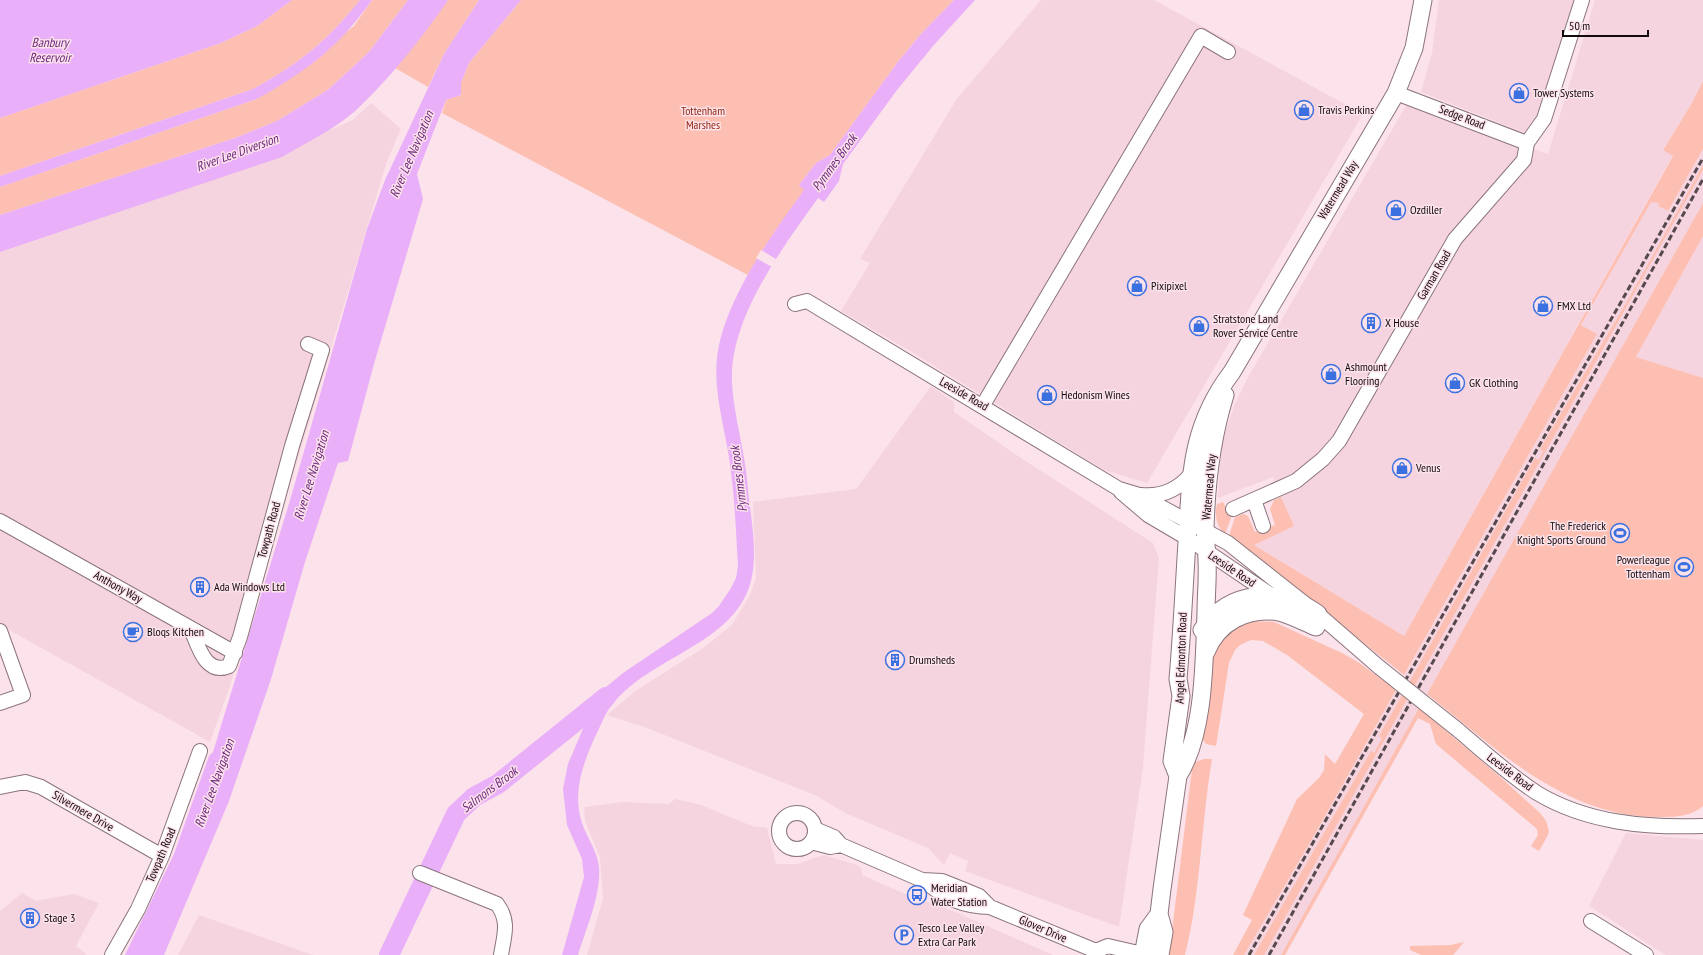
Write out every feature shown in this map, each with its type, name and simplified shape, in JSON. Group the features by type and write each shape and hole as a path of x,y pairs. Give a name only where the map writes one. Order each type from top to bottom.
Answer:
{"main road":[{"name":"Watermead Way","path":"1188,524 1191,474 1196,445 1203,423 1219,391 1232,372 1396,92 1414,48 1423,0"},
{"name":"Watermead Way","path":"1207,552 1205,532 1215,434 1222,403 1232,372"},
{"path":"1188,524 1205,532"},
{"path":"1188,524 1205,532"},
{"name":"Angel Edmonton Road","path":"1178,776 1172,761 1181,696 1178,679 1188,524"},
{"name":"Angel Edmonton Road","path":"1160,955 1164,932 1159,914 1178,776 1186,763 1198,717 1203,666 1207,552"},
{"path":"1181,696 1187,677 1193,647 1205,625 1214,616 1232,604 1252,597 1272,595 1297,601 1317,620"},
{"path":"1203,666 1209,645 1215,635 1231,620 1247,614 1263,611 1317,620"},
{"name":"Angel Edmonton Road","path":"1144,954 1148,929 1159,914"}],"street":[{"name":"Garman Road","path":"1233,509 1296,481 1323,459 1338,441 1455,239 1524,160 1527,143 1544,119 1582,0"},
{"path":"983,405 1201,36 1228,52"},
{"name":"Sedge Road","path":"1396,92 1527,143"},
{"name":"Leeside Road","path":"801,302 983,405 1119,489 1139,495 1152,496 1170,492 1180,486 1191,474"},
{"name":"Towpath Road","path":"191,629 206,662 213,667 223,669 229,666 235,653 292,446 322,350 308,344"},
{"name":"Leeside Road","path":"1119,489 1128,499 1148,515 1188,524"},
{"name":"Leeside Road","path":"1139,495 1188,524 1207,552 1272,595"},
{"path":"1254,500 1263,526"},
{"name":"Anthony Way","path":"0,521 235,653"},
{"path":"1205,532 1212,543 1245,569 1272,595"},
{"name":"Leeside Road","path":"1205,532 1231,545 1317,620 1379,667 1516,778 1538,793 1577,812 1606,820 1662,826 1703,826"},
{"path":"0,631 23,695 0,704"},
{"name":"Towpath Road","path":"112,955 138,909 162,856 200,751"},
{"name":"Silvermere Drive","path":"0,787 25,782 41,787 162,856"},
{"name":"Glover Drive","path":"813,836 830,847 841,845 925,881 937,893 974,907 990,907 1097,953 1108,946 1144,954"},
{"path":"424,874 497,904 503,911 506,925 501,955"},
{"path":"1591,921 1646,955"}],"shaded area":[{"path":"1041,0 1154,0 1363,114 1147,483 1104,470 910,351 841,311 870,263 860,259 956,100"},
{"path":"1439,0 1574,0 1533,136 1421,92 1432,53"},
{"path":"1595,0 1703,0 1703,81 1692,103 1663,149 1673,155 1404,636 1254,545 1293,526 1273,477 1218,498 1221,446 1234,406 1247,379 1407,104 1548,154"},
{"path":"371,103 401,129 387,161 230,686 210,742 0,625 0,243 266,158 353,120"},
{"path":"1703,149 1703,203 1281,955 1244,955 1312,839 1597,334 1581,325 1651,201 1659,203 1658,206 1668,211"},
{"path":"1703,236 1703,378 1636,357"},
{"path":"931,386 954,402 954,412 1024,460 1153,543 1159,558 1143,767 1119,927 965,871 968,861 950,853 944,865 928,848 845,813 817,796 647,728 607,715 634,692 703,648 732,625 750,595 756,578 753,502 856,489"},
{"path":"675,799 701,805 752,826 767,828 776,864 797,864 824,855 857,865 862,869 862,875 919,900 937,904 1053,955 587,955 603,898 600,858 585,821 584,807 623,802 669,804"},
{"path":"1626,833 1703,840 1703,955 1666,955 1589,906"},
{"path":"22,893 36,901 74,894 99,903 76,946 87,955 0,955 0,911"},
{"path":"199,915 313,955 178,955"}],"green space":[{"path":"292,0 360,0 324,40 285,70 253,89 0,176 0,118 221,43 257,26"},
{"path":"372,0 408,0 369,52 329,89 277,121 235,138 0,215 0,187 257,99 354,26"},
{"path":"448,0 479,0 444,54 428,87 395,68"},
{"name":"Tottenham Marshes","path":"521,0 954,0 920,35 897,63 830,155 816,163 799,185 805,189 763,249 748,275 442,113 446,100 461,95 461,83 469,63"},
{"path":"1703,81 1703,149 1668,211 1658,206 1659,203 1651,202 1581,325 1597,334 1404,675 1229,536 1235,517 1243,514 1248,516 1255,532 1275,525 1270,509 1274,500 1281,497 1294,526 1254,545 1404,636 1673,156 1663,150 1692,103"},
{"path":"1703,165 1703,170 1264,955 1254,955 1371,751 1374,753 1382,738 1379,736 1535,458 1539,460 1543,451 1540,449 1629,298"},
{"name":"The Frederick Knight Sports Ground","path":"1703,203 1703,236 1636,357 1703,378 1703,806 1693,812 1675,816 1657,817 1623,814 1591,805 1561,792 1533,775 1505,756 1427,694"},
{"path":"1223,502 1231,518 1225,534 1218,525 1216,516 1217,504"},
{"path":"1252,621 1274,622 1342,653 1358,662 1396,690 1312,839 1244,955 1233,955 1252,920 1243,915 1297,799 1319,778 1324,770 1325,754 1335,764 1364,714 1287,655 1263,641 1251,640 1240,645 1235,650 1229,663 1216,746 1206,744 1201,737 1210,659 1221,633"},
{"path":"1419,708 1498,775 1541,814 1546,821 1549,831 1547,837 1539,851 1531,846 1538,835 1537,829 1436,744 1430,724 1418,718 1285,955 1281,955"},
{"path":"1204,759 1212,759 1205,808 1198,882 1190,931 1185,955 1169,955 1192,769 1195,762"},
{"path":"1464,942 1453,955 1421,955 1410,950 1410,946 1451,945"}],"water":[{"name":"Banbury Reservoir","path":"0,0 292,0 257,26 221,43 0,118"},
{"path":"360,0 372,0 347,32 334,45 307,68 257,99 0,187 0,176 253,89 285,70 324,40"},
{"name":"River Lee Diversion","path":"408,0 448,0 416,44 392,73 346,119 282,157 0,252 0,215 235,138 277,121 329,89 369,52"},
{"name":"River Lee Navigation","path":"479,0 521,0 469,63 461,83 461,95 446,100 417,174 423,199 374,364 348,461 338,463 305,562 271,679 229,801 164,955 125,955 174,854 209,756 213,752 291,497 367,229 385,180 444,54"},
{"name":"Pymmes Brook","path":"954,0 975,0 933,46 897,90 843,164 839,181 824,202 818,198 789,239 760,285 748,309 739,334 733,358 732,383 735,410 747,477 753,536 754,559 751,581 741,605 724,624 704,639 636,682 617,699 603,720 582,770 578,796 582,823 598,861 598,889 578,955 562,955 584,877 582,859 567,825 563,789 568,764 590,712 600,692 623,673 712,613 719,606 736,578 738,566 734,495 719,401 716,372 721,337 729,314 739,292 764,248 804,190 799,185 816,163 830,155 897,63 920,35"}],"pier":[{"path":"761,250 776,259 772,267 756,258"}],"waterway":[{"name":"Salmons Brook","path":"389,955 456,814 474,797 498,784 606,697"}],"railway":[{"path":"1249,955 1703,158"},
{"path":"1269,955 1703,179"}],"place":[{"name":"Tower Systems","path":"1519,93"},
{"name":"Travis Perkins","path":"1304,110"},
{"name":"Ozdiller","path":"1396,210"},
{"name":"Pixipixel","path":"1137,286"},
{"name":"FMX Ltd","path":"1543,306"},
{"name":"X House","path":"1371,323"},
{"name":"Stratstone Land Rover Service Centre","path":"1199,326"},
{"name":"Ashmount Flooring","path":"1331,374"},
{"name":"GK Clothing","path":"1455,383"},
{"name":"Hedonism Wines","path":"1047,395"},
{"name":"Venus","path":"1402,468"},
{"name":"The Frederick Knight Sports Ground","path":"1620,533"},
{"name":"Powerleague Tottenham","path":"1684,567"},
{"name":"Ada Windows Ltd","path":"200,587"},
{"name":"Bloqs Kitchen","path":"133,632"},
{"name":"Drumsheds","path":"895,660"},
{"name":"Meridian Water Station","path":"917,895"},
{"name":"Stage 3","path":"30,918"},
{"name":"Tesco Lee Valley Extra Car Park","path":"904,935"}]}
